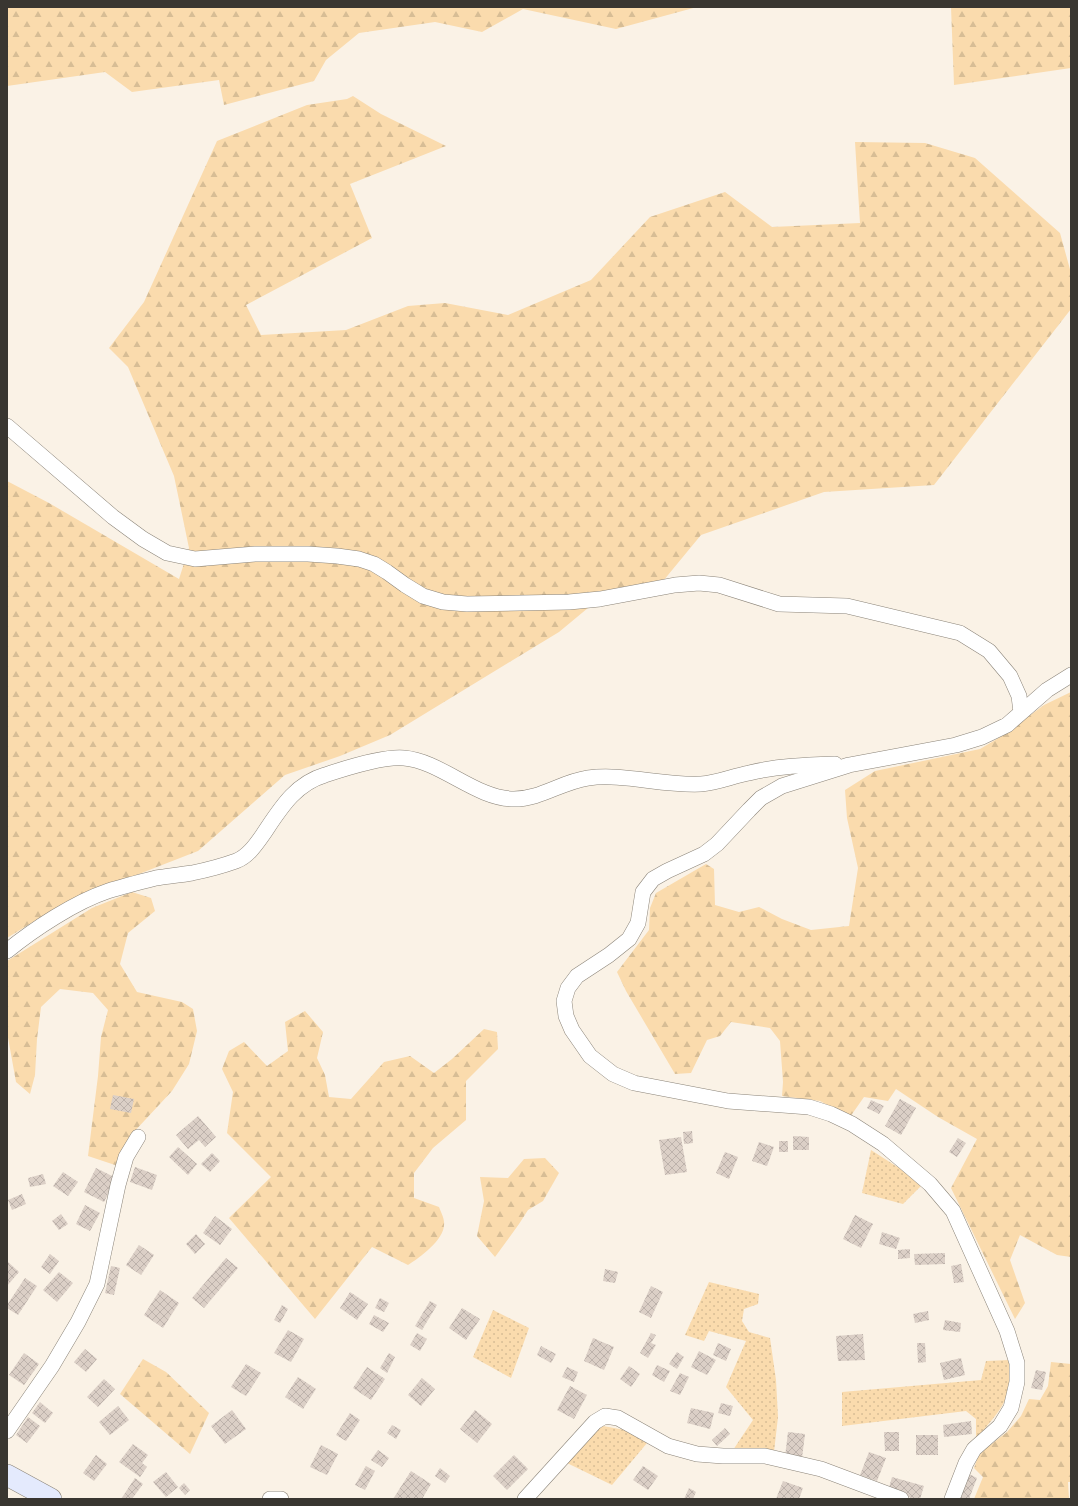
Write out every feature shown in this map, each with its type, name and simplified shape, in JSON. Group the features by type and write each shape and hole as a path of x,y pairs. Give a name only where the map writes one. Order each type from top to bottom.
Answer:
{"main road":[{"path":"7,1475 51,1499"}],"street":[{"path":"7,426 113,516 143,539 167,553 194,559 255,554 308,554 359,559 374,564 423,596 443,602 467,604 500,605 569,602 600,599 675,585 699,583 719,585 779,604 847,606 960,633 989,651 1010,676 1019,696 1021,712"},
{"path":"952,1499 966,1463 974,1449 1000,1426 1011,1408 1017,1382 1017,1363 1007,1331 953,1211 930,1184 883,1144 852,1124 831,1114 809,1107 712,1099 634,1083 613,1074 590,1056 572,1030 566,1016 564,1001 568,988 577,976 609,955 629,939 638,923 643,892 653,879 704,854 718,844 761,798 782,786 849,765 956,745 982,737 1007,725 1047,690 1071,675"},
{"path":"7,951 76,905 107,891 160,878 219,867 240,860 254,848 284,804 302,785 323,775 386,758 405,758 423,762 492,795 512,799 528,798 545,794 567,783 589,778 619,778 673,784 703,784 750,772 776,768 834,764 849,765"},
{"path":"7,1431 52,1366 78,1322 97,1284 118,1185 126,1157 138,1136"},
{"path":"525,1499 595,1422 605,1416 618,1418 668,1446 697,1454 723,1456 765,1456 821,1469 901,1499"},
{"path":"270,1499 281,1499"}],"green space":[{"path":"7,7 697,7 616,29 523,9 482,32 435,22 359,33 326,60 314,81 224,105 219,80 132,92 105,72 7,86"},
{"path":"951,7 1071,7 1071,68 954,85"},
{"path":"353,96 381,114 446,146 350,184 372,238 246,305 261,335 346,330 408,306 445,303 508,315 591,280 650,217 725,192 772,227 860,223 855,142 925,143 975,158 1060,233 1071,273 1071,309 934,485 824,492 701,535 654,592 606,593 559,632 390,735 340,756 285,775 198,851 62,904 7,938 7,481 49,503 179,579 189,548 174,476 128,367 109,348 144,302 217,141 307,105 347,99"},
{"path":"1071,692 1071,1257 1057,1255 1020,1235 1010,1260 1025,1303 1015,1319 951,1188 977,1139 938,1117 896,1089 888,1101 864,1097 850,1117 820,1101 782,1096 783,1082 780,1041 770,1028 731,1022 720,1036 707,1040 691,1073 675,1074 626,991 617,972 649,930 650,908 656,893 706,864 714,869 715,905 739,912 759,907 782,919 811,930 849,926 858,868 847,818 845,790 875,771 980,749 1002,736 1044,705"},
{"path":"132,892 151,898 155,911 128,933 120,964 137,992 182,1002 193,1009 197,1031 189,1064 172,1091 132,1134 118,1166 88,1156 98,1076 101,1037 108,1010 93,993 60,989 41,1007 35,1075 30,1094 16,1082 7,1032 7,961 92,908"},
{"path":"305,1011 323,1032 317,1058 325,1075 329,1097 351,1099 384,1062 410,1056 434,1073 452,1059 484,1029 497,1032 498,1049 466,1081 466,1120 433,1148 414,1173 414,1198 439,1207 443,1217 444,1228 437,1241 408,1265 372,1247 315,1319 229,1218 271,1177 227,1133 233,1092 222,1069 229,1051 244,1042 267,1066 288,1051 285,1022"},
{"path":"871,1150 913,1177 922,1185 903,1204 862,1193"},
{"path":"545,1158 559,1173 543,1201 528,1210 495,1257 477,1236 484,1201 480,1177 508,1178 524,1159"},
{"path":"709,1282 759,1294 758,1304 744,1309 742,1321 749,1332 770,1338 776,1380 778,1417 774,1452 733,1450 753,1420 726,1387 746,1341 709,1331 704,1341 685,1335"},
{"path":"493,1310 529,1328 511,1378 473,1357"},
{"path":"143,1359 166,1372 209,1413 190,1454 120,1394"},
{"path":"1009,1360 1010,1382 1006,1398 998,1413 976,1439 976,1419 966,1411 842,1426 842,1392 981,1380 986,1361"},
{"path":"1051,1362 1071,1364 1071,1482 1068,1482 1069,1499 974,1499 983,1477 974,1468 979,1454 1007,1432 1021,1416 1029,1399 1040,1400 1048,1386"},
{"path":"603,1426 625,1430 647,1443 612,1485 567,1463 596,1431"}],"building":[{"path":"113,1095 134,1099 131,1113 110,1109"},
{"path":"900,1099 916,1108 901,1135 885,1126"},
{"path":"871,1100 884,1106 879,1114 867,1108"},
{"path":"198,1116 216,1137 205,1147 199,1140 188,1149 176,1135"},
{"path":"692,1131 693,1143 684,1144 683,1132"},
{"path":"793,1136 809,1137 809,1150 793,1150"},
{"path":"681,1137 687,1172 665,1175 659,1140"},
{"path":"958,1138 966,1143 957,1157 949,1152"},
{"path":"779,1141 788,1141 788,1152 779,1152"},
{"path":"759,1142 774,1147 767,1166 752,1161"},
{"path":"178,1147 197,1164 188,1175 169,1157"},
{"path":"725,1152 738,1157 729,1179 716,1173"},
{"path":"212,1153 220,1161 210,1172 201,1164"},
{"path":"135,1167 157,1175 152,1190 130,1182"},
{"path":"96,1168 116,1178 104,1202 84,1192"},
{"path":"63,1172 78,1182 68,1196 53,1186"},
{"path":"43,1174 46,1184 30,1187 28,1178"},
{"path":"22,1194 26,1204 12,1210 8,1200"},
{"path":"85,1205 100,1213 90,1231 76,1224"},
{"path":"61,1214 68,1224 59,1230 52,1221"},
{"path":"855,1215 873,1224 861,1248 843,1239"},
{"path":"215,1216 232,1229 220,1245 203,1233"},
{"path":"882,1232 900,1238 896,1249 879,1244"},
{"path":"196,1234 205,1244 195,1254 186,1244"},
{"path":"139,1245 154,1255 141,1275 126,1265"},
{"path":"910,1249 910,1258 898,1259 898,1250"},
{"path":"945,1253 945,1264 915,1265 914,1254"},
{"path":"50,1254 59,1261 50,1274 41,1267"},
{"path":"226,1258 238,1268 204,1308 192,1298"},
{"path":"7,1261 19,1272 7,1286"},
{"path":"961,1264 964,1282 954,1283 951,1266"},
{"path":"111,1266 120,1268 114,1295 105,1293"},
{"path":"605,1269 618,1272 615,1283 603,1281"},
{"path":"59,1272 73,1283 57,1302 43,1290"},
{"path":"25,1278 37,1286 18,1315 7,1308 7,1305"},
{"path":"651,1286 663,1292 651,1318 639,1312"},
{"path":"160,1290 179,1303 163,1328 144,1315"},
{"path":"350,1292 368,1304 357,1320 340,1308"},
{"path":"380,1298 389,1303 384,1312 375,1308"},
{"path":"430,1301 437,1305 422,1330 415,1326"},
{"path":"282,1305 288,1309 280,1323 274,1320"},
{"path":"462,1308 480,1319 466,1340 449,1328"},
{"path":"928,1311 929,1320 915,1323 913,1314"},
{"path":"374,1315 389,1323 383,1332 369,1324"},
{"path":"945,1320 961,1323 960,1332 943,1330"},
{"path":"288,1330 304,1339 291,1362 274,1353"},
{"path":"417,1333 427,1339 420,1351 410,1345"},
{"path":"651,1333 656,1335 651,1343 656,1345 648,1358 640,1353"},
{"path":"863,1334 865,1360 838,1361 836,1336"},
{"path":"593,1338 614,1347 604,1370 584,1361"},
{"path":"718,1343 731,1349 726,1361 713,1355"},
{"path":"917,1343 925,1343 926,1362 918,1363"},
{"path":"541,1346 556,1354 551,1363 537,1355"},
{"path":"85,1349 97,1359 86,1372 74,1362"},
{"path":"699,1351 716,1360 707,1375 691,1367"},
{"path":"677,1352 684,1357 677,1369 669,1364"},
{"path":"24,1353 39,1364 24,1385 9,1375"},
{"path":"389,1353 395,1357 387,1373 380,1368"},
{"path":"961,1358 965,1375 944,1380 940,1363"},
{"path":"246,1364 261,1373 246,1396 231,1387"},
{"path":"657,1365 670,1371 664,1382 652,1375"},
{"path":"629,1366 640,1374 631,1387 620,1379"},
{"path":"367,1367 385,1379 371,1400 353,1388"},
{"path":"567,1367 578,1372 574,1382 562,1377"},
{"path":"1036,1370 1046,1372 1042,1390 1031,1388"},
{"path":"680,1373 689,1377 680,1395 670,1391"},
{"path":"298,1377 316,1389 303,1409 285,1397"},
{"path":"422,1378 435,1389 421,1406 408,1395"},
{"path":"104,1379 115,1389 98,1407 87,1397"},
{"path":"570,1386 587,1395 574,1419 557,1410"},
{"path":"40,1402 53,1413 45,1423 32,1413"},
{"path":"721,1403 733,1406 730,1416 718,1413"},
{"path":"118,1406 129,1420 110,1435 99,1422"},
{"path":"691,1408 714,1413 710,1429 687,1423"},
{"path":"232,1410 246,1429 225,1444 211,1426"},
{"path":"475,1410 492,1424 477,1443 460,1429"},
{"path":"350,1413 360,1420 346,1441 336,1435"},
{"path":"28,1417 40,1426 27,1443 16,1435"},
{"path":"971,1421 972,1434 944,1437 943,1425"},
{"path":"392,1425 401,1430 396,1439 387,1433"},
{"path":"725,1428 730,1434 717,1446 712,1440"},
{"path":"788,1432 805,1434 802,1458 785,1457"},
{"path":"884,1432 899,1432 899,1451 885,1451"},
{"path":"916,1435 938,1435 938,1455 916,1455"},
{"path":"133,1444 148,1455 142,1463 147,1467 140,1477 119,1462"},
{"path":"321,1445 338,1454 327,1475 310,1467"},
{"path":"378,1450 389,1458 382,1467 371,1460"},
{"path":"869,1452 886,1458 877,1481 860,1475"},
{"path":"96,1455 107,1464 94,1481 83,1473"},
{"path":"514,1455 528,1469 507,1490 493,1476"},
{"path":"366,1466 375,1471 365,1490 355,1485"},
{"path":"643,1466 658,1476 648,1490 633,1480"},
{"path":"440,1468 450,1476 445,1483 435,1476"},
{"path":"411,1471 431,1484 422,1499 393,1499"},
{"path":"166,1472 178,1487 166,1497 153,1482"},
{"path":"969,1474 977,1478 969,1499 959,1499"},
{"path":"892,1477 924,1486 920,1499 915,1499 888,1491"},
{"path":"135,1478 143,1484 132,1499 121,1499"},
{"path":"783,1481 803,1488 799,1499 776,1499"},
{"path":"184,1483 190,1490 185,1495 179,1488"},
{"path":"689,1488 696,1492 693,1499 684,1499"}]}
